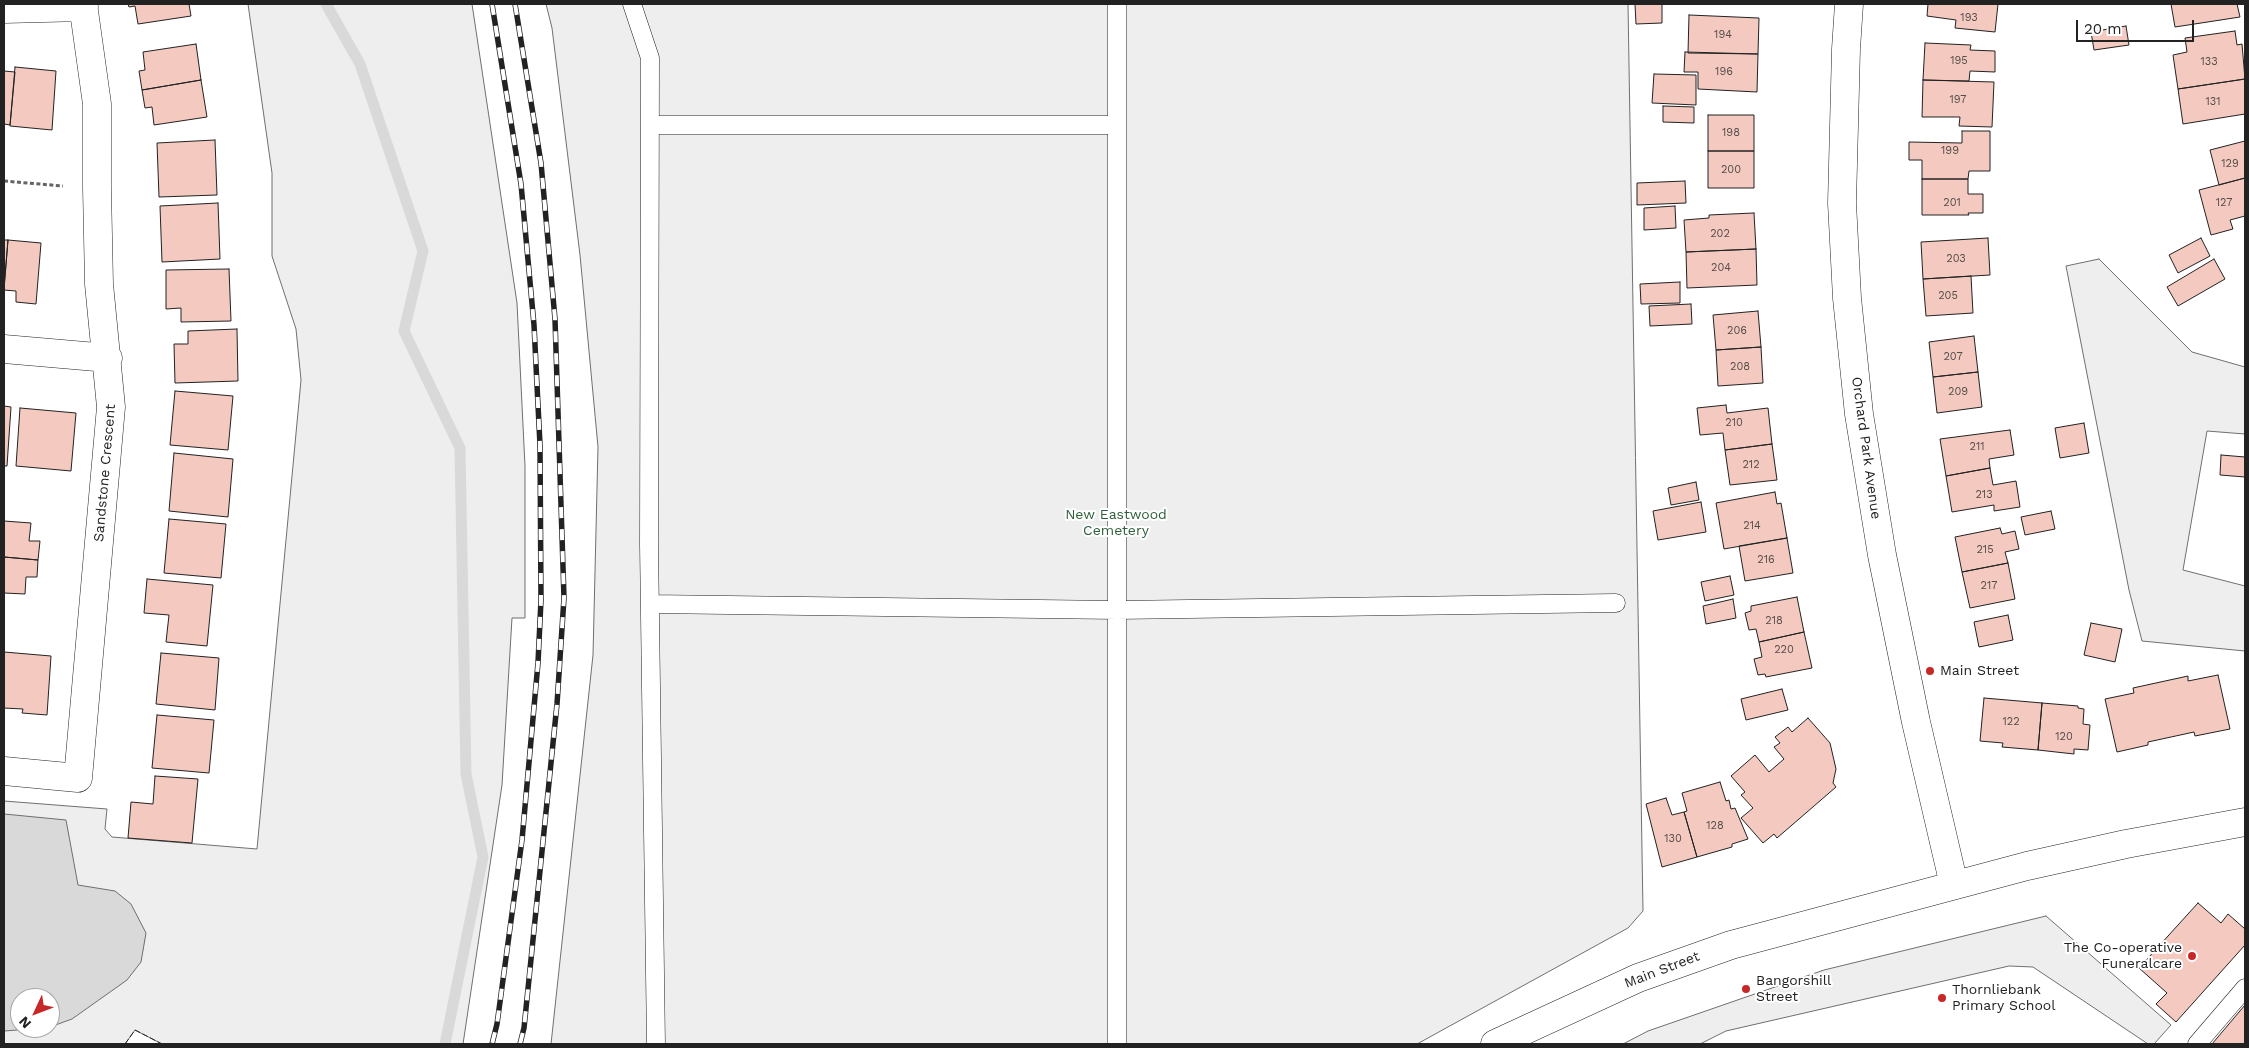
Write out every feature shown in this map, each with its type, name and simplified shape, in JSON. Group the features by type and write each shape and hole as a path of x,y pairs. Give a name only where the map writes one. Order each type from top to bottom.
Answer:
{"street":[{"name":"Orchard Park Avenue","path":"1849,4 1842,203 1847,298 1859,414 1882,556 1916,722 1954,885"},
{"path":"4,9 84,6"},
{"name":"Sandstone Crescent","path":"4,771 78,778 112,407 99,284 96,188 97,104 84,6"},
{"path":"4,349 108,358"},
{"name":"Main Street","path":"1495,1044 1606,991 1664,967 1731,945 1954,885 2126,844 2245,822"}],"lane":[{"path":"632,4 650,58 650,604 656,1044"},
{"path":"1117,4 1117,1044"},
{"path":"650,125 1117,125"},
{"path":"650,604 1117,610 1616,603"},
{"path":"2197,1044 2245,988"}],"path":[{"path":"4,181 96,188"}],"green space":[{"path":"248,4 472,4 517,303 525,466 525,618 512,618 502,785 463,1044 162,1044 135,1030 125,1044 4,1044 4,801 107,809 105,829 112,837 257,849 301,380 296,329 272,256 272,173"},
{"name":"New Eastwood Cemetery","path":"546,4 1628,4 1643,911 1628,928 1417,1044 551,1044 593,655 598,447 580,255 552,28"},
{"path":"2099,259 2192,352 2245,367 2245,434 2207,431 2183,570 2245,586 2245,651 2142,641 2129,590 2066,266"},
{"path":"2046,916 2171,1025 2154,1044 2148,1044 2033,967 2009,966 1726,1031 1700,1044 1623,1044 1648,1031 1824,970"}],"shaded area":[{"path":"4,814 66,820 78,885 115,891 131,904 146,933 141,962 127,980 72,1019 60,1023 60,988 10,988 10,1031 4,1031"}],"building":[{"path":"128,4 189,4 191,16 138,24 135,6 129,7"},
{"path":"1635,4 1662,4 1662,23 1636,24"},
{"path":"1928,4 1998,4 1995,32 1955,28 1956,20 1927,16"},
{"path":"2171,4 2237,4 2240,17 2175,27"},
{"path":"1689,15 1759,18 1758,54 1688,53"},
{"path":"2126,26 2129,45 2094,50 2091,32"},
{"path":"2235,31 2237,45 2242,44 2245,79 2178,89 2173,55 2187,52 2185,38"},
{"path":"1925,43 1971,45 1970,50 1995,51 1995,72 1970,71 1969,81 1923,80"},
{"path":"196,44 201,80 142,90 139,71 145,70 143,52"},
{"path":"1685,52 1758,54 1757,92 1698,89 1698,72 1684,72"},
{"path":"15,67 56,71 52,130 10,126"},
{"path":"4,71 15,72 10,125 4,124"},
{"path":"1654,74 1696,75 1696,105 1652,103"},
{"path":"2245,79 2245,114 2183,124 2178,89"},
{"path":"201,80 207,117 154,125 152,107 145,108 142,90"},
{"path":"1923,80 1994,82 1992,127 1959,126 1960,117 1922,117"},
{"path":"1663,106 1694,107 1694,123 1663,122"},
{"path":"1708,115 1754,115 1754,151 1708,151"},
{"path":"1962,131 1990,131 1990,171 1969,171 1968,179 1922,179 1922,160 1909,160 1909,142 1962,143"},
{"path":"215,140 217,195 159,197 157,143"},
{"path":"2245,141 2245,178 2219,185 2210,150"},
{"path":"1708,151 1754,151 1754,188 1708,188"},
{"path":"2245,178 2245,216 2230,220 2233,229 2211,235 2199,190"},
{"path":"1922,179 1968,179 1968,194 1983,194 1983,213 1968,213 1969,215 1922,215"},
{"path":"1685,181 1686,203 1637,205 1637,183"},
{"path":"218,203 220,259 162,262 160,206"},
{"path":"1675,206 1676,228 1644,230 1644,208"},
{"path":"1754,213 1756,249 1686,252 1684,220 1709,218 1709,215"},
{"path":"1988,238 1990,275 1923,279 1921,242"},
{"path":"2201,238 2210,256 2178,273 2169,255"},
{"path":"4,240 8,240 4,287"},
{"path":"8,240 41,243 36,304 16,302 16,291 4,290"},
{"path":"1756,249 1757,285 1687,288 1686,252"},
{"path":"2214,259 2225,279 2178,306 2167,287"},
{"path":"229,269 231,321 181,322 181,308 166,309 166,270"},
{"path":"1971,276 1973,313 1926,316 1923,279"},
{"path":"1680,282 1680,303 1641,304 1640,284"},
{"path":"1691,304 1692,324 1650,326 1649,306"},
{"path":"1758,311 1761,347 1716,350 1713,315"},
{"path":"237,329 238,381 175,383 174,344 188,344 188,331"},
{"path":"1974,336 1978,372 1933,377 1929,342"},
{"path":"1761,347 1763,383 1718,386 1716,350"},
{"path":"1978,372 1982,407 1937,413 1933,377"},
{"path":"175,391 233,396 228,450 170,445"},
{"path":"1726,405 1727,413 1768,408 1772,444 1725,450 1723,433 1700,435 1697,408"},
{"path":"4,406 11,407 7,466 4,466"},
{"path":"20,408 76,413 71,471 16,466"},
{"path":"2084,423 2089,453 2060,458 2055,428"},
{"path":"2010,430 2014,455 1989,459 1990,468 1946,476 1940,439"},
{"path":"1772,444 1777,480 1730,485 1725,450"},
{"path":"174,453 233,459 228,517 169,511"},
{"path":"2221,455 2245,457 2245,477 2220,475"},
{"path":"1990,468 1993,485 2016,481 2020,507 1994,511 1994,505 1952,512 1946,476"},
{"path":"1696,482 1699,500 1671,505 1668,488"},
{"path":"1775,492 1777,504 1781,503 1787,538 1724,549 1716,503"},
{"path":"1701,502 1706,532 1658,540 1653,511"},
{"path":"2051,511 2055,529 2025,535 2021,517"},
{"path":"169,519 226,524 221,578 164,573"},
{"path":"4,521 31,523 29,541 40,541 38,560 4,557"},
{"path":"2000,528 2002,534 2015,531 2019,549 2005,552 2008,563 1962,572 1955,537"},
{"path":"1787,538 1793,573 1745,581 1739,546"},
{"path":"4,557 38,560 37,577 26,577 25,594 4,593"},
{"path":"2008,563 2015,599 1970,608 1962,572"},
{"path":"1730,576 1734,595 1705,601 1701,582"},
{"path":"147,579 213,585 207,646 166,642 169,615 144,613"},
{"path":"1797,597 1804,632 1759,642 1756,629 1749,630 1745,613 1751,611 1751,606"},
{"path":"1733,599 1736,618 1706,624 1703,606"},
{"path":"2008,615 2013,640 1979,647 1974,622"},
{"path":"2091,623 2122,629 2115,662 2084,655"},
{"path":"1804,632 1812,668 1766,677 1765,674 1758,675 1754,659 1762,657 1759,642"},
{"path":"4,652 51,656 47,715 22,713 23,709 4,708"},
{"path":"161,653 219,658 215,710 156,704"},
{"path":"2218,675 2230,729 2195,736 2194,732 2148,742 2148,745 2117,752 2105,699 2134,693 2133,688 2188,676 2188,681"},
{"path":"1782,689 1788,710 1746,720 1741,699"},
{"path":"1984,698 2042,703 2038,750 2002,747 2003,743 1980,741"},
{"path":"2042,703 2078,706 2078,708 2084,709 2083,724 2090,725 2088,750 2074,749 2074,754 2038,750"},
{"path":"157,715 214,720 209,773 152,768"},
{"path":"1808,718 1830,743 1836,769 1833,783 1836,787 1777,838 1774,834 1763,843 1741,818 1753,808 1741,795 1745,792 1731,776 1755,755 1769,772 1784,759 1774,747 1780,743 1775,737 1788,727 1792,732"},
{"path":"155,776 198,779 192,843 128,838 131,802 153,804"},
{"path":"1720,782 1726,801 1729,800 1731,809 1735,808 1748,839 1732,844 1732,847 1697,857 1684,812 1687,811 1682,793"},
{"path":"1666,798 1672,815 1684,812 1697,857 1662,867 1646,804"},
{"name":"The Co-operative Funeralcare","path":"2198,903 2221,923 2228,914 2245,929 2245,945 2176,1022 2156,1004 2167,993 2139,968"},
{"path":"2245,1005 2245,1044 2212,1044"}],"waterway":[{"path":"326,4 360,64 423,251 404,331 460,448 466,774 483,857 445,1044"}],"railway":[{"path":"492,4 521,184 534,325 540,445 541,600 538,663 522,840 497,1024 492,1044"},
{"path":"515,4 541,163 555,319 564,598 557,704 524,1028 520,1044"}],"fence":[{"path":"125,1044 135,1030 162,1044"}],"place":[{"name":"Main Street","path":"1930,671"},
{"name":"The Co-operative Funeralcare","path":"2192,956"},
{"name":"Bangorshill Street","path":"1746,989"},
{"name":"Thornliebank Primary School","path":"1942,998"}]}
